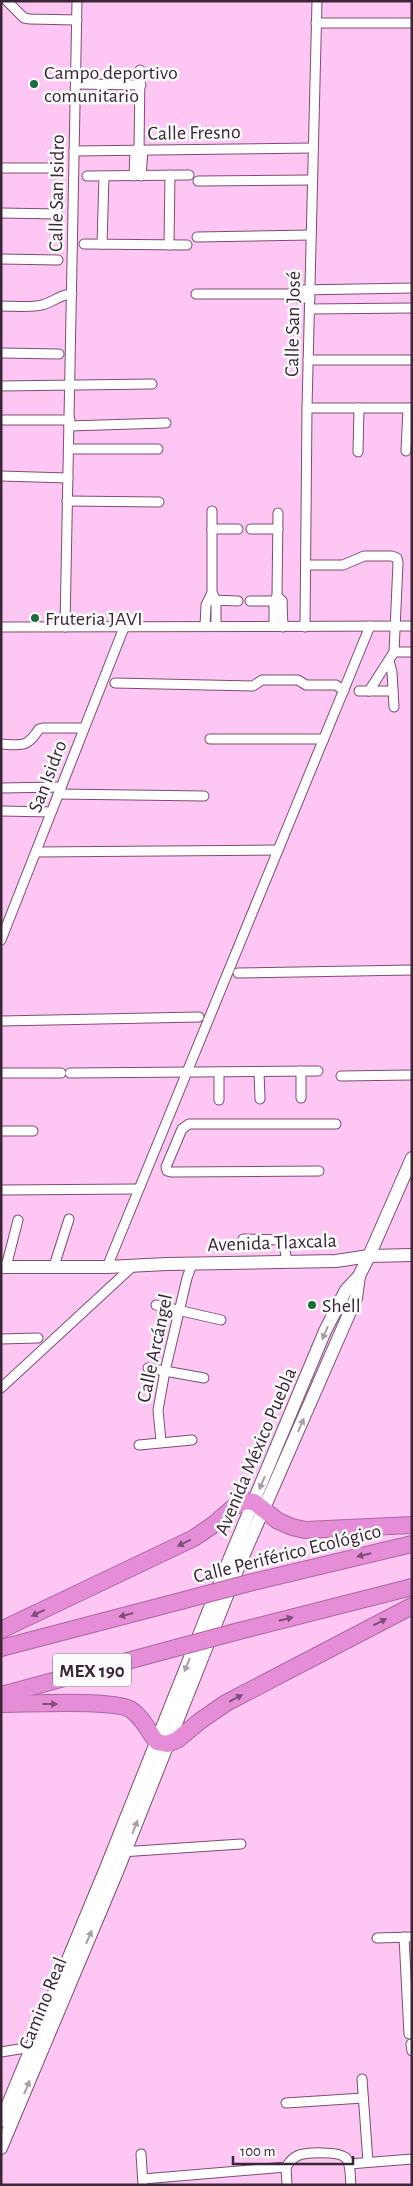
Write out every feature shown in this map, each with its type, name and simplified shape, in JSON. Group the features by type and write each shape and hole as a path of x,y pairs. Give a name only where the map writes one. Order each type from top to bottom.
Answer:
{"highway":[{"path":"1,1630 194,1538 235,1506 245,1501 259,1505 278,1521 292,1528 305,1530 412,1526"},
{"name":"Calle Periférico Ecológico","path":"1,1648 249,1583 412,1544"},
{"name":"MEX 190","path":"1,1695 412,1587"},
{"path":"1,1704 120,1705 137,1714 162,1743 178,1740 200,1721 226,1703 412,1606"}],"street":[{"path":"7,1 24,18 77,20"},
{"name":"Calle San Isidro","path":"65,627 77,1"},
{"name":"Calle San José","path":"305,627 307,408 317,1"},
{"path":"316,23 412,23"},
{"path":"138,176 140,70"},
{"path":"76,84 140,84"},
{"name":"Calle Fresno","path":"74,151 313,148"},
{"path":"1,168 58,168"},
{"path":"169,244 170,175"},
{"path":"87,176 189,175"},
{"path":"102,244 104,176"},
{"path":"198,180 312,180"},
{"path":"1,213 58,214"},
{"path":"197,236 311,235"},
{"path":"84,244 187,245"},
{"path":"1,259 58,260"},
{"path":"196,294 291,294 298,298 310,294 412,288"},
{"path":"1,306 40,306 50,302 72,299"},
{"path":"310,309 412,308"},
{"path":"1,353 59,354"},
{"path":"308,360 412,360"},
{"path":"1,386 152,384"},
{"path":"307,408 410,408 406,451"},
{"path":"358,452 359,408"},
{"path":"1,420 70,423 166,423"},
{"path":"69,449 158,449"},
{"path":"1,476 68,478"},
{"path":"67,501 159,502"},
{"path":"212,511 212,598 216,626"},
{"path":"278,513 278,627"},
{"path":"212,528 238,529"},
{"path":"251,529 278,529"},
{"path":"306,565 343,564 364,556 392,556 397,558 394,652 369,691"},
{"path":"212,598 238,600"},
{"path":"206,626 212,598"},
{"path":"250,601 278,599"},
{"path":"1,627 125,625 412,626"},
{"name":"San Isidro","path":"1,940 125,625"},
{"path":"108,1267 138,1189 370,626"},
{"path":"394,652 412,652"},
{"path":"389,661 392,672 394,707"},
{"path":"115,683 253,686 262,680 298,680 306,685 336,686 344,691"},
{"path":"359,691 393,691"},
{"path":"1,744 24,745 31,742 39,729 43,728 84,728"},
{"path":"210,739 323,740"},
{"path":"1,788 204,796"},
{"path":"1,811 51,812"},
{"path":"36,852 278,850"},
{"path":"238,973 412,970"},
{"path":"1,1021 199,1017"},
{"path":"301,1071 301,1098"},
{"path":"1,1073 318,1071"},
{"path":"219,1072 219,1100"},
{"path":"259,1072 260,1099"},
{"path":"341,1076 412,1075"},
{"path":"319,1171 170,1172 166,1167 184,1126 189,1124 336,1124"},
{"path":"1,1131 33,1131"},
{"path":"157,1145 173,1150"},
{"name":"Avenida México Puebla","path":"111,1870 162,1743 240,1563 259,1505 356,1298 359,1276 411,1161"},
{"path":"1,1190 138,1189"},
{"path":"54,1266 69,1219"},
{"path":"4,1267 18,1220"},
{"path":"243,1239 283,1240 287,1261"},
{"name":"Avenida Tlaxcala","path":"4,1267 108,1267 336,1261 369,1256 412,1255"},
{"name":"Calle Arcángel","path":"161,1441 158,1410 165,1371 192,1264"},
{"path":"1,1388 133,1266"},
{"path":"156,1305 221,1320"},
{"path":"1,1339 38,1338"},
{"path":"148,1368 204,1378"},
{"path":"139,1445 161,1441 192,1440"},
{"path":"119,1851 241,1844"},
{"name":"Camino Real","path":"1,2148 6,2115 32,2047 111,1870"},
{"name":"Camino Real","path":"6,2115 111,1870"},
{"path":"377,1938 408,1937 408,2034"},
{"path":"411,2044 412,2051"},
{"path":"1,2052 32,2047"},
{"path":"362,2079 368,2162"},
{"path":"286,2102 363,2098"},
{"path":"141,2154 143,2182 286,2168"},
{"path":"286,2185 286,2168 290,2161 296,2156 310,2154 340,2155 349,2164 351,2185"},
{"path":"349,2164 412,2159"}],"place":[{"name":"Campo deportivo comunitario","path":"34,84"},
{"name":"Fruteria JAVI","path":"35,618"},
{"name":"Shell","path":"312,1305"}]}
